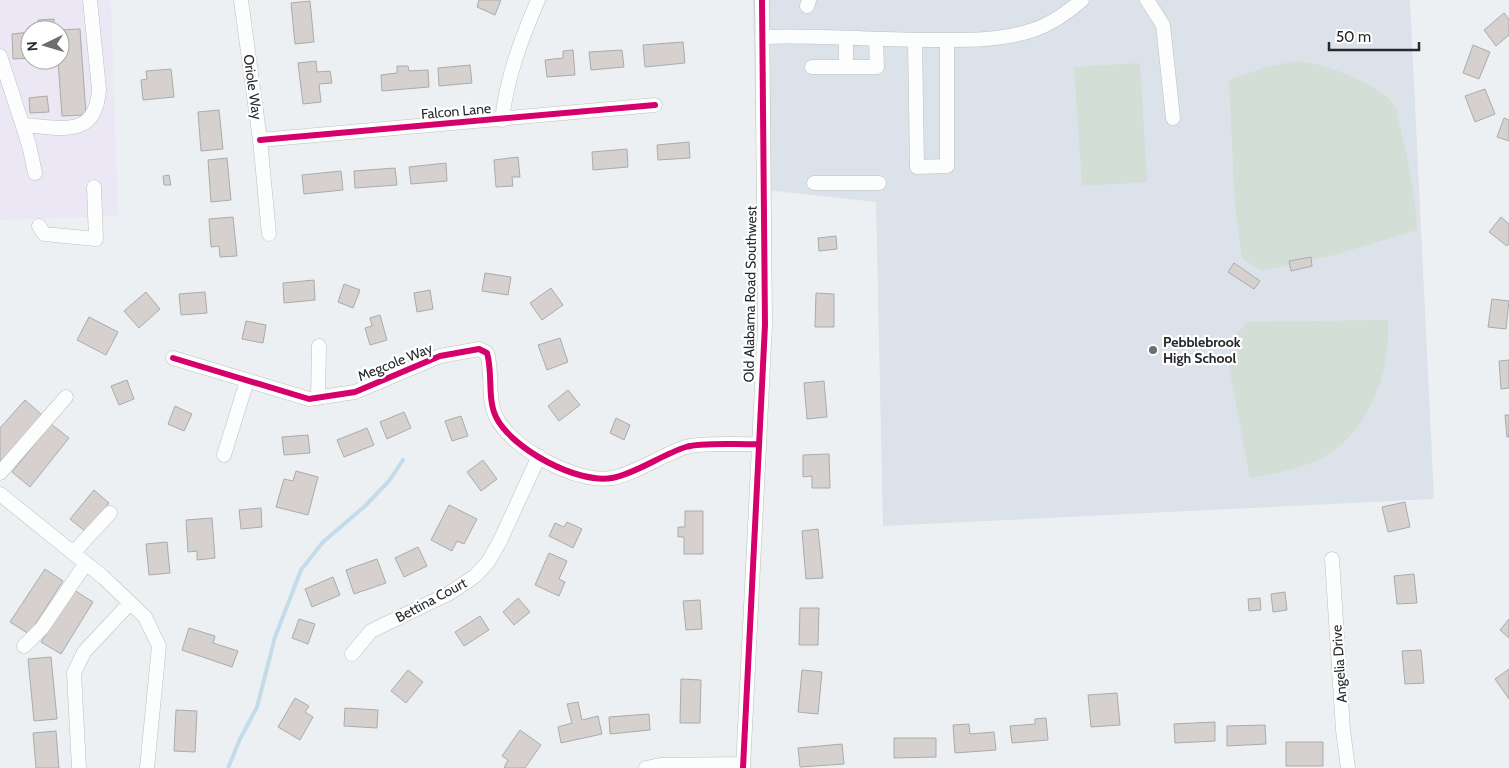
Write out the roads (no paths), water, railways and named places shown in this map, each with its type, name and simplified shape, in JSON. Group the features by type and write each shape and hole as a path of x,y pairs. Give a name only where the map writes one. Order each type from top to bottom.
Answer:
{"street":[{"path":"23,125 78,128 86,122 94,111 98,101 98,89 90,0"},
{"name":"Oriole Way","path":"240,0 260,140 269,234"},
{"path":"502,120 505,92 517,50 538,0"},
{"name":"Old Alabama Road Southwest","path":"743,766 765,325 762,0"},
{"path":"762,37 811,35 876,40 985,40 1032,31 1071,9 1082,0"},
{"path":"1147,0 1163,25 1173,118"},
{"path":"846,39 846,66"},
{"path":"812,67 877,67 876,40"},
{"path":"915,40 917,167 947,166 947,40"},
{"path":"0,56 23,125 35,173"},
{"name":"Falcon Lane","path":"260,140 655,105"},
{"path":"814,183 879,183"},
{"path":"38,226 44,234 96,239 94,187"},
{"path":"318,398 319,346"},
{"name":"Megcole Way","path":"173,358 308,399 355,392 440,356 480,349 487,353 496,416 506,432 539,456 585,478 614,478 688,446 758,444"},
{"path":"224,455 247,382"},
{"path":"0,473 66,397"},
{"name":"Bettina Court","path":"352,654 371,631 450,593 475,576 488,562 500,542 539,456"},
{"path":"0,494 86,563 145,617 159,646 148,768"},
{"path":"73,552 110,513"},
{"name":"Angelia Drive","path":"1332,559 1343,730 1348,768"},
{"path":"24,646 42,628 86,563"},
{"path":"79,768 74,673 84,652 130,603"},
{"path":"646,768 660,765 743,766"}],"waterway":[{"path":"228,768 240,739 257,707 275,637 301,570 323,542 364,507 389,481 403,460"}],"place":[{"name":"Pebblebrook High School","path":"1153,350"}]}
